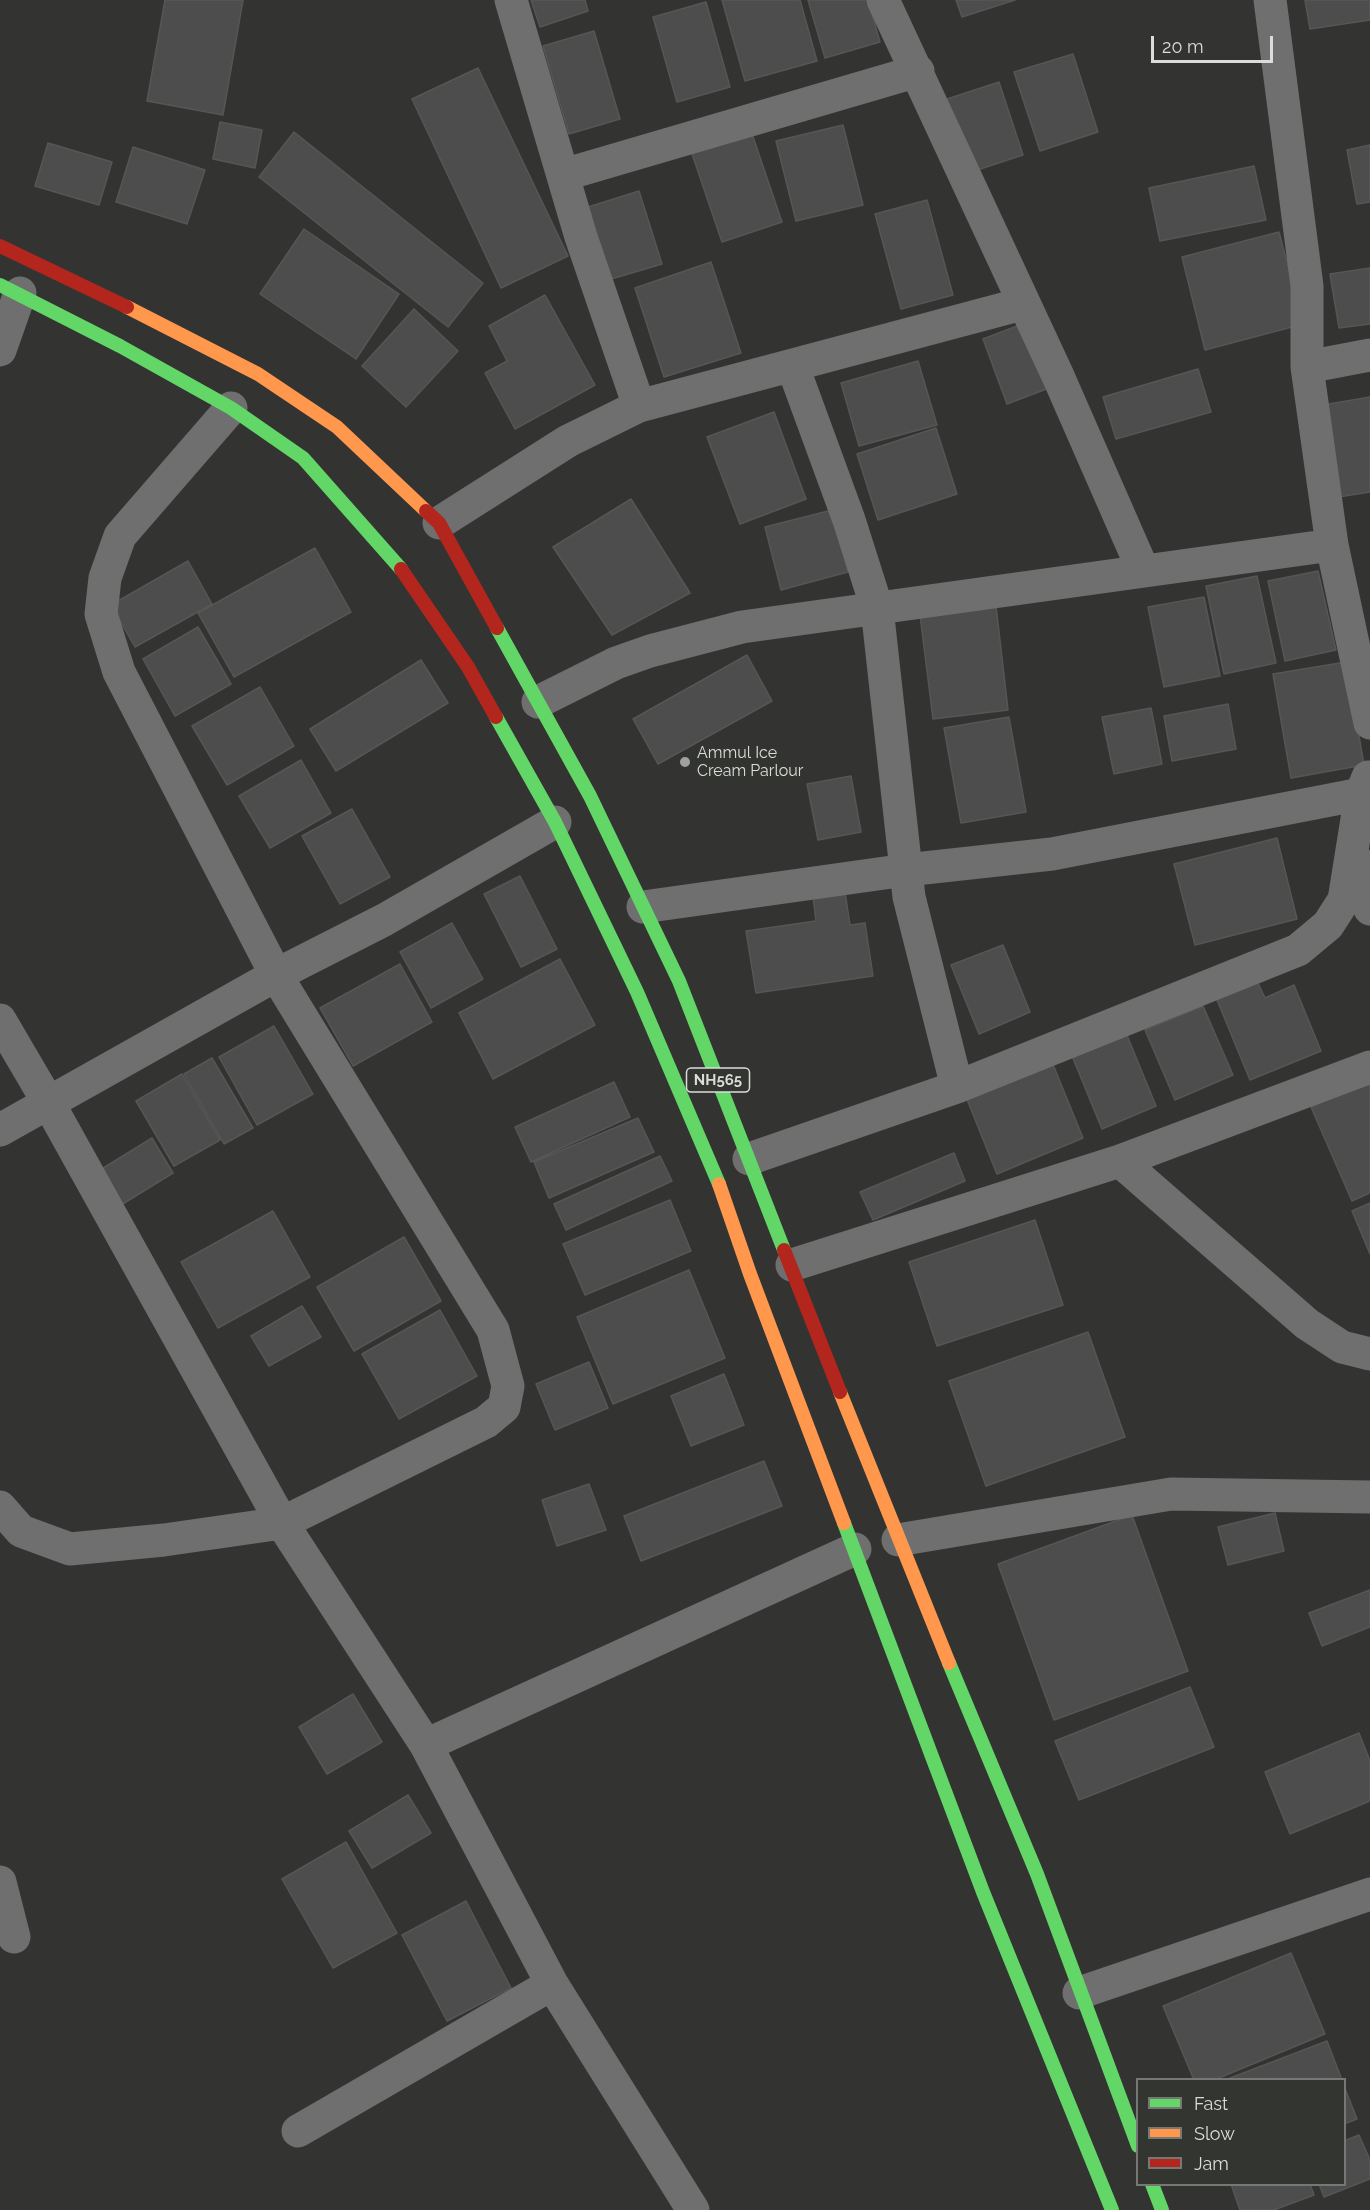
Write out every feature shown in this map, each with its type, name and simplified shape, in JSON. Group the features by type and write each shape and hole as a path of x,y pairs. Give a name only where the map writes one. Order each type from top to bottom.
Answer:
{"highway":[{"name":"NH565","path":"0,246 159,322 258,374 337,427 439,523 590,796 679,981 898,1540 1037,1874 1136,2143"},
{"name":"NH565","path":"10,289 231,408 303,458 392,556 468,667 555,822 637,992 714,1168 750,1274 983,1892 1112,2210"},
{"path":"1153,2186 1162,2210"}],"street":[{"path":"511,0 563,175 639,406"},
{"path":"884,0 1022,304 1058,376 1143,570"},
{"path":"1270,0 1307,286 1307,367 1332,545 1370,723"},
{"path":"563,175 918,71"},
{"path":"0,350 10,289"},
{"path":"439,523 568,441 639,406 793,367 1022,304"},
{"path":"1307,367 1370,355"},
{"path":"793,367 849,520 877,608 909,897 957,1087"},
{"path":"0,1508 21,1531 70,1550 164,1540 282,1523 486,1422 504,1407 508,1386 493,1330 276,975 119,672 101,614 105,578 120,536 231,408"},
{"path":"538,702 616,663 650,651 742,627 1332,545"},
{"path":"643,908 906,870 1052,854 1367,786 1352,851 1344,900 1328,925 1298,950 957,1087 749,1159"},
{"path":"0,1130 276,975 384,920 555,822"},
{"path":"1352,851 1370,909"},
{"path":"0,1020 282,1523 426,1745 552,1984 693,2210"},
{"path":"792,1266 1120,1161 1370,1067"},
{"path":"1120,1161 1307,1324 1342,1347 1370,1354"},
{"path":"898,1540 1171,1494 1370,1497"},
{"path":"426,1745 855,1550"},
{"path":"0,1882 14,1937"},
{"path":"1079,1993 1370,1894"},
{"path":"298,2131 552,1984"}],"building":[{"path":"165,0 243,0 223,115 147,101"},
{"path":"531,0 585,0 588,11 540,27"},
{"path":"722,0 800,0 817,61 745,81"},
{"path":"808,0 868,0 880,42 825,58"},
{"path":"956,0 1015,0 962,17"},
{"path":"1305,0 1370,0 1370,20 1310,29"},
{"path":"706,2 730,87 677,102 653,17"},
{"path":"594,31 620,119 569,134 543,46"},
{"path":"1073,54 1098,132 1040,151 1014,72"},
{"path":"478,68 568,256 501,288 412,99"},
{"path":"999,82 1023,155 968,173 944,100"},
{"path":"220,122 262,130 255,168 213,159"},
{"path":"843,125 863,205 796,221 776,141"},
{"path":"750,128 782,222 722,242 690,148"},
{"path":"294,132 483,283 448,327 259,177"},
{"path":"48,143 112,162 99,205 35,186"},
{"path":"1370,145 1370,202 1357,204 1347,150"},
{"path":"133,147 205,170 187,224 116,202"},
{"path":"1254,166 1266,220 1160,241 1149,188"},
{"path":"639,191 662,264 608,280 585,208"},
{"path":"927,200 953,295 901,309 875,214"},
{"path":"304,229 399,294 356,359 260,294"},
{"path":"1279,232 1303,324 1205,350 1182,257"},
{"path":"711,262 741,353 664,377 635,288"},
{"path":"1370,268 1370,324 1339,328 1330,274"},
{"path":"545,295 595,385 515,429 485,373 507,361 489,326"},
{"path":"414,309 458,351 406,407 362,366"},
{"path":"1025,323 1049,388 1007,404 983,339"},
{"path":"918,361 937,425 859,446 841,383"},
{"path":"1198,369 1211,412 1116,439 1103,397"},
{"path":"1370,397 1370,492 1332,498 1317,406"},
{"path":"774,412 806,499 740,524 707,437"},
{"path":"936,428 957,494 878,520 857,454"},
{"path":"631,499 690,593 612,635 553,547"},
{"path":"832,510 848,572 781,590 765,527"},
{"path":"315,548 351,612 234,677 198,613"},
{"path":"188,561 212,604 135,647 111,605"},
{"path":"1318,571 1336,650 1285,661 1268,581"},
{"path":"1257,576 1276,663 1224,674 1206,586"},
{"path":"1204,597 1220,676 1164,687 1148,607"},
{"path":"996,606 1008,710 933,719 920,615"},
{"path":"198,627 231,684 175,716 143,659"},
{"path":"747,655 772,701 658,764 633,719"},
{"path":"421,660 448,703 336,771 310,729"},
{"path":"1346,662 1364,765 1291,778 1273,674"},
{"path":"260,687 294,746 227,785 192,726"},
{"path":"1228,704 1236,749 1172,761 1164,716"},
{"path":"1151,708 1162,764 1114,774 1102,717"},
{"path":"1009,717 1026,812 961,823 944,728"},
{"path":"301,760 331,813 270,848 239,796"},
{"path":"851,776 861,832 818,840 807,784"},
{"path":"352,809 390,877 340,904 302,836"},
{"path":"1277,838 1297,919 1195,945 1174,864"},
{"path":"520,876 557,949 521,967 484,894"},
{"path":"845,892 850,925 865,923 873,976 756,993 746,931 816,921 813,897"},
{"path":"452,923 483,979 431,1008 400,952"},
{"path":"1003,945 1030,1012 979,1034 951,965"},
{"path":"560,959 595,1025 493,1079 459,1013"},
{"path":"400,964 432,1022 353,1066 320,1008"},
{"path":"1256,979 1265,998 1294,985 1321,1051 1250,1080 1215,995"},
{"path":"1203,1006 1233,1075 1175,1100 1145,1030"},
{"path":"274,1026 313,1094 257,1125 219,1057"},
{"path":"1124,1028 1156,1106 1102,1129 1070,1051"},
{"path":"212,1058 253,1128 224,1144 184,1074"},
{"path":"1052,1062 1083,1138 997,1174 966,1097"},
{"path":"182,1074 220,1140 174,1166 136,1101"},
{"path":"614,1082 630,1117 531,1162 515,1127"},
{"path":"1370,1082 1370,1193 1352,1201 1311,1107"},
{"path":"638,1118 654,1152 549,1198 534,1162"},
{"path":"152,1138 173,1173 121,1205 100,1170"},
{"path":"954,1153 965,1181 873,1220 860,1192"},
{"path":"660,1156 672,1181 566,1230 554,1204"},
{"path":"670,1200 691,1251 585,1295 563,1244"},
{"path":"1370,1203 1370,1254 1352,1211"},
{"path":"273,1211 310,1277 218,1328 181,1262"},
{"path":"1035,1220 1063,1305 937,1346 909,1262"},
{"path":"404,1237 441,1301 354,1351 317,1287"},
{"path":"689,1270 725,1358 613,1404 577,1317"},
{"path":"302,1306 321,1337 269,1366 251,1336"},
{"path":"440,1310 477,1376 399,1419 362,1354"},
{"path":"1088,1332 1125,1437 986,1486 949,1381"},
{"path":"589,1362 608,1408 555,1430 536,1384"},
{"path":"724,1374 744,1425 691,1446 671,1396"},
{"path":"764,1461 782,1506 641,1561 624,1516"},
{"path":"589,1484 606,1530 557,1546 542,1500"},
{"path":"1275,1513 1284,1551 1228,1565 1218,1527"},
{"path":"1132,1515 1188,1671 1054,1720 998,1564"},
{"path":"1370,1590 1370,1627 1322,1646 1309,1613"},
{"path":"1190,1687 1214,1747 1079,1800 1055,1741"},
{"path":"353,1694 382,1742 327,1774 299,1727"},
{"path":"1359,1733 1370,1761 1370,1801 1290,1834 1265,1772"},
{"path":"408,1795 431,1833 372,1868 349,1831"},
{"path":"346,1842 397,1933 333,1968 282,1879"},
{"path":"466,1901 511,1988 447,2021 402,1935"},
{"path":"1291,1953 1325,2034 1219,2078 1193,2078 1163,2006"},
{"path":"1327,2041 1341,2078 1230,2078"},
{"path":"1346,2091 1357,2119 1346,2123"},
{"path":"1359,2135 1370,2160 1370,2179 1324,2197 1320,2186 1346,2186 1346,2140"},
{"path":"1232,2186 1311,2186 1314,2195 1274,2210 1240,2210"}],"traffic: fast":[{"path":"0,285 120,346 231,408 303,458 401,569"},
{"path":"497,628 590,796 679,981 784,1250"},
{"path":"496,717 555,822 637,992 719,1184"},
{"path":"844,1523 983,1892 1112,2210"},
{"path":"949,1663 1037,1874 1136,2141"},
{"path":"1153,2186 1162,2210"}],"traffic: slow":[{"path":"127,307 258,374 337,427 426,511"},
{"path":"719,1184 750,1274 844,1523"},
{"path":"840,1392 949,1663"}],"traffic: jam":[{"path":"0,246 127,307"},
{"path":"426,511 439,523 497,628"},
{"path":"401,569 468,667 496,717"},
{"path":"784,1250 840,1392"}],"place":[{"name":"Ammul Ice Cream Parlour","path":"685,762"}]}
